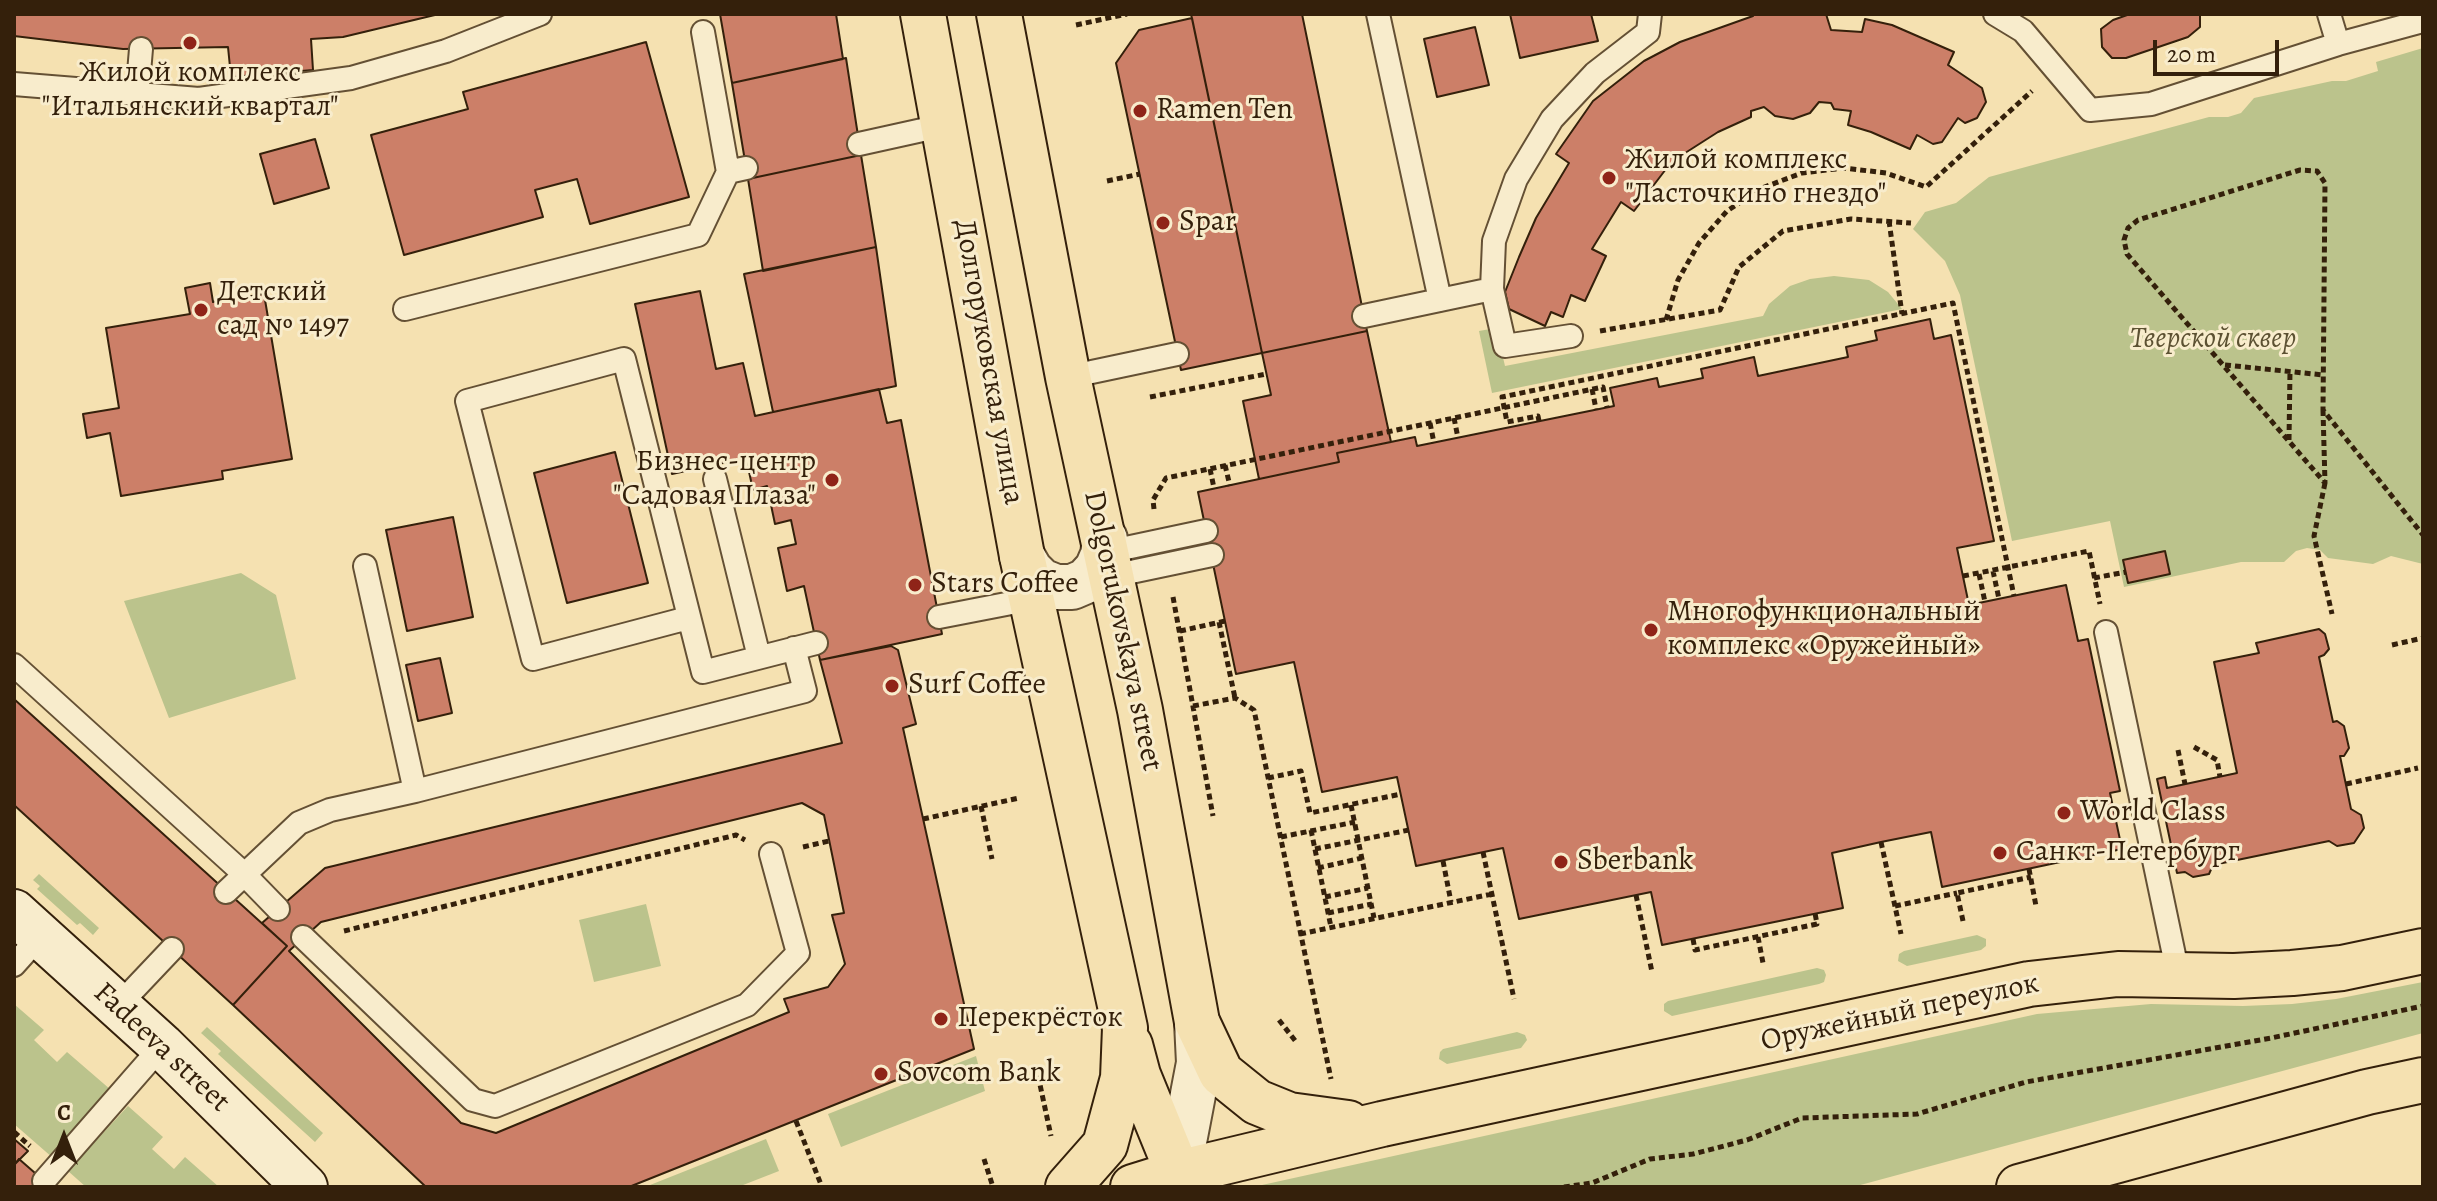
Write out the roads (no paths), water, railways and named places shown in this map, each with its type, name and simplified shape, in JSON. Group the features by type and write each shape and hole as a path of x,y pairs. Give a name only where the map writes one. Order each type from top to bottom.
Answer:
{"main road":[{"path":"923,14 945,125"},
{"name":"Dolgorukovskaya street","path":"999,14 1068,377 1140,710 1197,1022 1221,1073 1257,1102 1289,1115 1340,1123 1382,1124"},
{"name":"Долгоруковская улица","path":"945,125 1032,599"},
{"path":"1032,599 1125,1028 1138,1075 1179,1180"},
{"name":"Оружейный переулок","path":"1382,1124 2029,984 2101,975 2292,973 2342,968 2423,951"},
{"path":"1068,1187 1105,1145 1123,1078 1125,1028"},
{"path":"2019,1187 2367,1092 2423,1080"},
{"path":"1133,1187 1179,1180 1382,1124"}],"street":[{"path":"1022,556 1041,581 1056,587 1072,587 1086,581 1097,569 1103,555 1108,556"},
{"name":"Fadeeva street","path":"23,938 118,1006 305,1187"},
{"path":"1179,1180 1199,1063 1197,1022"}],"lane":[{"path":"14,84 199,99 351,78 446,51 540,14"},
{"path":"1378,14 1440,300"},
{"path":"1571,336 1505,346 1492,289 1494,241 1516,179 1552,119 1595,73 1648,32 1650,14"},
{"path":"2329,14 2338,44"},
{"path":"2005,17 2023,31 2090,110 2151,104 2338,44 2423,21"},
{"path":"405,309 698,235 737,170 703,32"},
{"path":"137,96 141,49"},
{"path":"859,144 945,125"},
{"path":"1364,316 1492,289"},
{"path":"1068,377 1177,354"},
{"path":"688,618 533,659 467,401 624,359 703,672 816,643"},
{"path":"715,479 759,657"},
{"path":"1108,556 1206,531"},
{"path":"1108,556 1166,565 1212,555"},
{"path":"365,566 415,791"},
{"path":"939,617 1032,599"},
{"path":"2106,632 2178,974"},
{"path":"226,892 299,823 330,810 805,691 794,648"},
{"path":"14,665 243,873 278,909"},
{"path":"310,943 473,1100 495,1106 747,1005 798,953 771,854"},
{"path":"118,1006 172,949"},
{"path":"44,1181 162,1046"}],"place":[{"name":"Жилой комплекс \"Итальянский квартал\"","path":"190,43"},
{"name":"Ramen Ten","path":"1140,111"},
{"name":"Жилой комплекс \"Ласточкино гнездо\"","path":"1609,178"},
{"name":"Spar","path":"1163,223"},
{"name":"Детский сад № 1497","path":"201,310"},
{"name":"Бизнес-центр \"Садовая Плаза\"","path":"832,480"},
{"name":"Stars Coffee","path":"915,585"},
{"name":"Многофункциональный комплекс «Оружейный»","path":"1651,630"},
{"name":"Surf Coffee","path":"892,686"},
{"name":"World Class","path":"2064,813"},
{"name":"Санкт-Петербург","path":"2000,853"},
{"name":"Sberbank","path":"1561,862"},
{"name":"Перекрёсток","path":"941,1019"},
{"name":"Sovcom Bank","path":"881,1074"}],"park label":[{"name":"Тверской сквер","path":"2213,340"}]}
